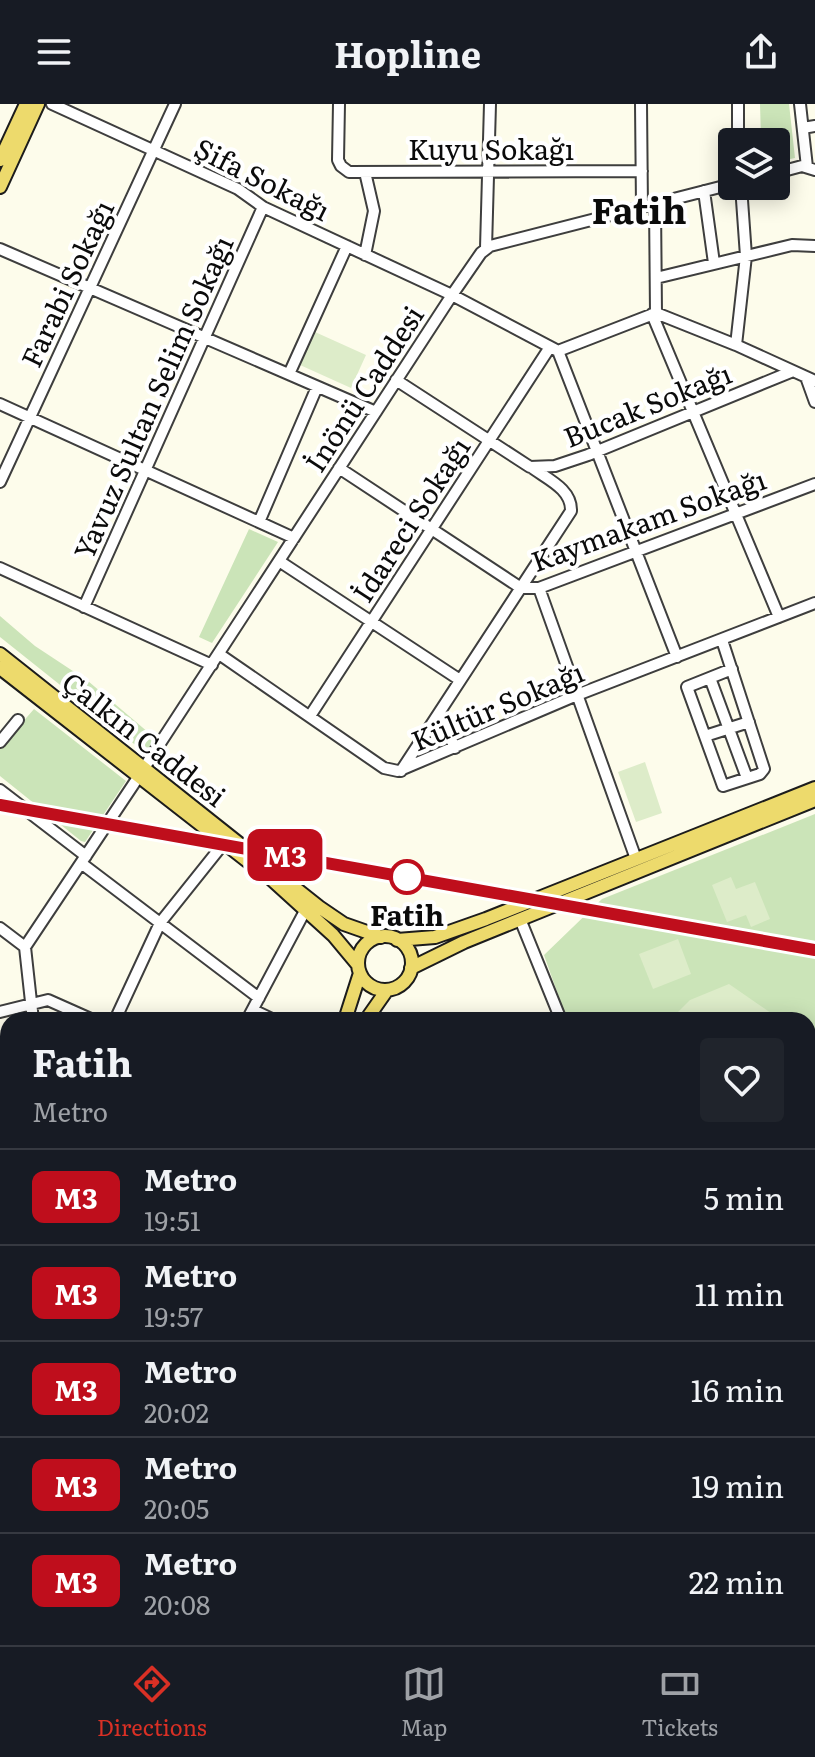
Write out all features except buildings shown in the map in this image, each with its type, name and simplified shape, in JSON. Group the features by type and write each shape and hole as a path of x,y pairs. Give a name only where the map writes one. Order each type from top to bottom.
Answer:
{"main road":[{"path":"0,160 26,104"},
{"path":"0,187 38,104"},
{"name":"Çalkın Caddesi","path":"0,654 306,909 333,935 359,969"},
{"name":"Çalkın Caddesi","path":"0,668 319,907 344,924 381,937"},
{"path":"347,1012 359,969 359,957 366,944 381,937 397,940 435,937 815,788"},
{"path":"411,968 464,942 815,800"},
{"path":"372,1012 387,990 404,982 411,968 409,952 397,940"},
{"path":"359,969 370,985 387,990"}],"street":[{"name":"Şifa Sokağı","path":"52,104 238,189 263,207 452,295 554,349"},
{"name":"Farabi Sokağı","path":"0,482 175,104"},
{"name":"Kuyu Sokağı","path":"339,104 338,157 341,166 349,172 642,171"},
{"path":"490,104 486,248 718,188"},
{"path":"641,104 642,207"},
{"path":"738,104 738,128"},
{"path":"790,171 811,168 800,104"},
{"path":"803,128 815,126"},
{"path":"365,172 374,211 365,255"},
{"path":"704,191 714,263"},
{"path":"736,345 746,256 742,200"},
{"path":"655,204 654,314 779,617"},
{"name":"Yavuz Sultan Selim Sokağı","path":"84,607 263,207"},
{"path":"656,278 792,245 815,246"},
{"path":"289,374 347,246"},
{"name":"İnönü Caddesi","path":"25,947 452,295 486,248"},
{"path":"0,249 376,412"},
{"path":"677,657 554,349 654,314 736,345 810,379 815,402"},
{"name":"İdareci Sokağı","path":"310,716 554,349"},
{"name":"Bucak Sokağı","path":"530,467 555,466 597,451 793,371"},
{"path":"396,380 565,491 572,507 401,771"},
{"path":"259,522 317,387"},
{"path":"0,404 294,538"},
{"name":"Kaymakam Sokağı","path":"339,468 521,588 539,588 815,484"},
{"path":"279,561 460,680"},
{"path":"0,568 212,665"},
{"path":"539,588 636,859"},
{"name":"Kültür Sokağı","path":"219,654 386,769 401,771 577,695 815,603"},
{"path":"722,640 732,669 764,769 760,774 723,786 687,687 732,669"},
{"path":"710,678 747,778"},
{"path":"439,713 455,748"},
{"path":"0,742 18,720"},
{"path":"705,736 749,722"},
{"path":"0,790 160,923 259,998"},
{"path":"119,1012 160,923 224,843"},
{"path":"252,1012 306,909"},
{"path":"520,919 558,1012"},
{"path":"1,930 25,947 32,1012"},
{"path":"0,1012 31,1003 55,1002 76,1012"}],"green space":[{"path":"760,104 789,104 795,158 790,159 790,128 761,128"},
{"path":"315,332 366,355 351,388 300,365"},
{"path":"249,529 278,542 212,643 199,637"},
{"path":"0,616 35,646 88,681 156,739 148,755 0,637"},
{"path":"34,709 126,781 85,842 0,776 0,748"},
{"path":"645,762 662,813 636,822 618,772"},
{"path":"815,814 815,1012 564,1012 544,955 602,899"},
{"path":"731,877 736,889 755,882 770,919 751,927 746,915 727,922 712,885"},
{"path":"678,939 691,974 653,989 639,954"},
{"path":"729,984 769,1012 678,1012 690,1000"}],"metro line":[{"name":"M3","path":"0,805 815,950"}],"place":[{"name":"Fatih","path":"407,877"}],"district":[{"name":"Fatih","path":"639,208"}]}
